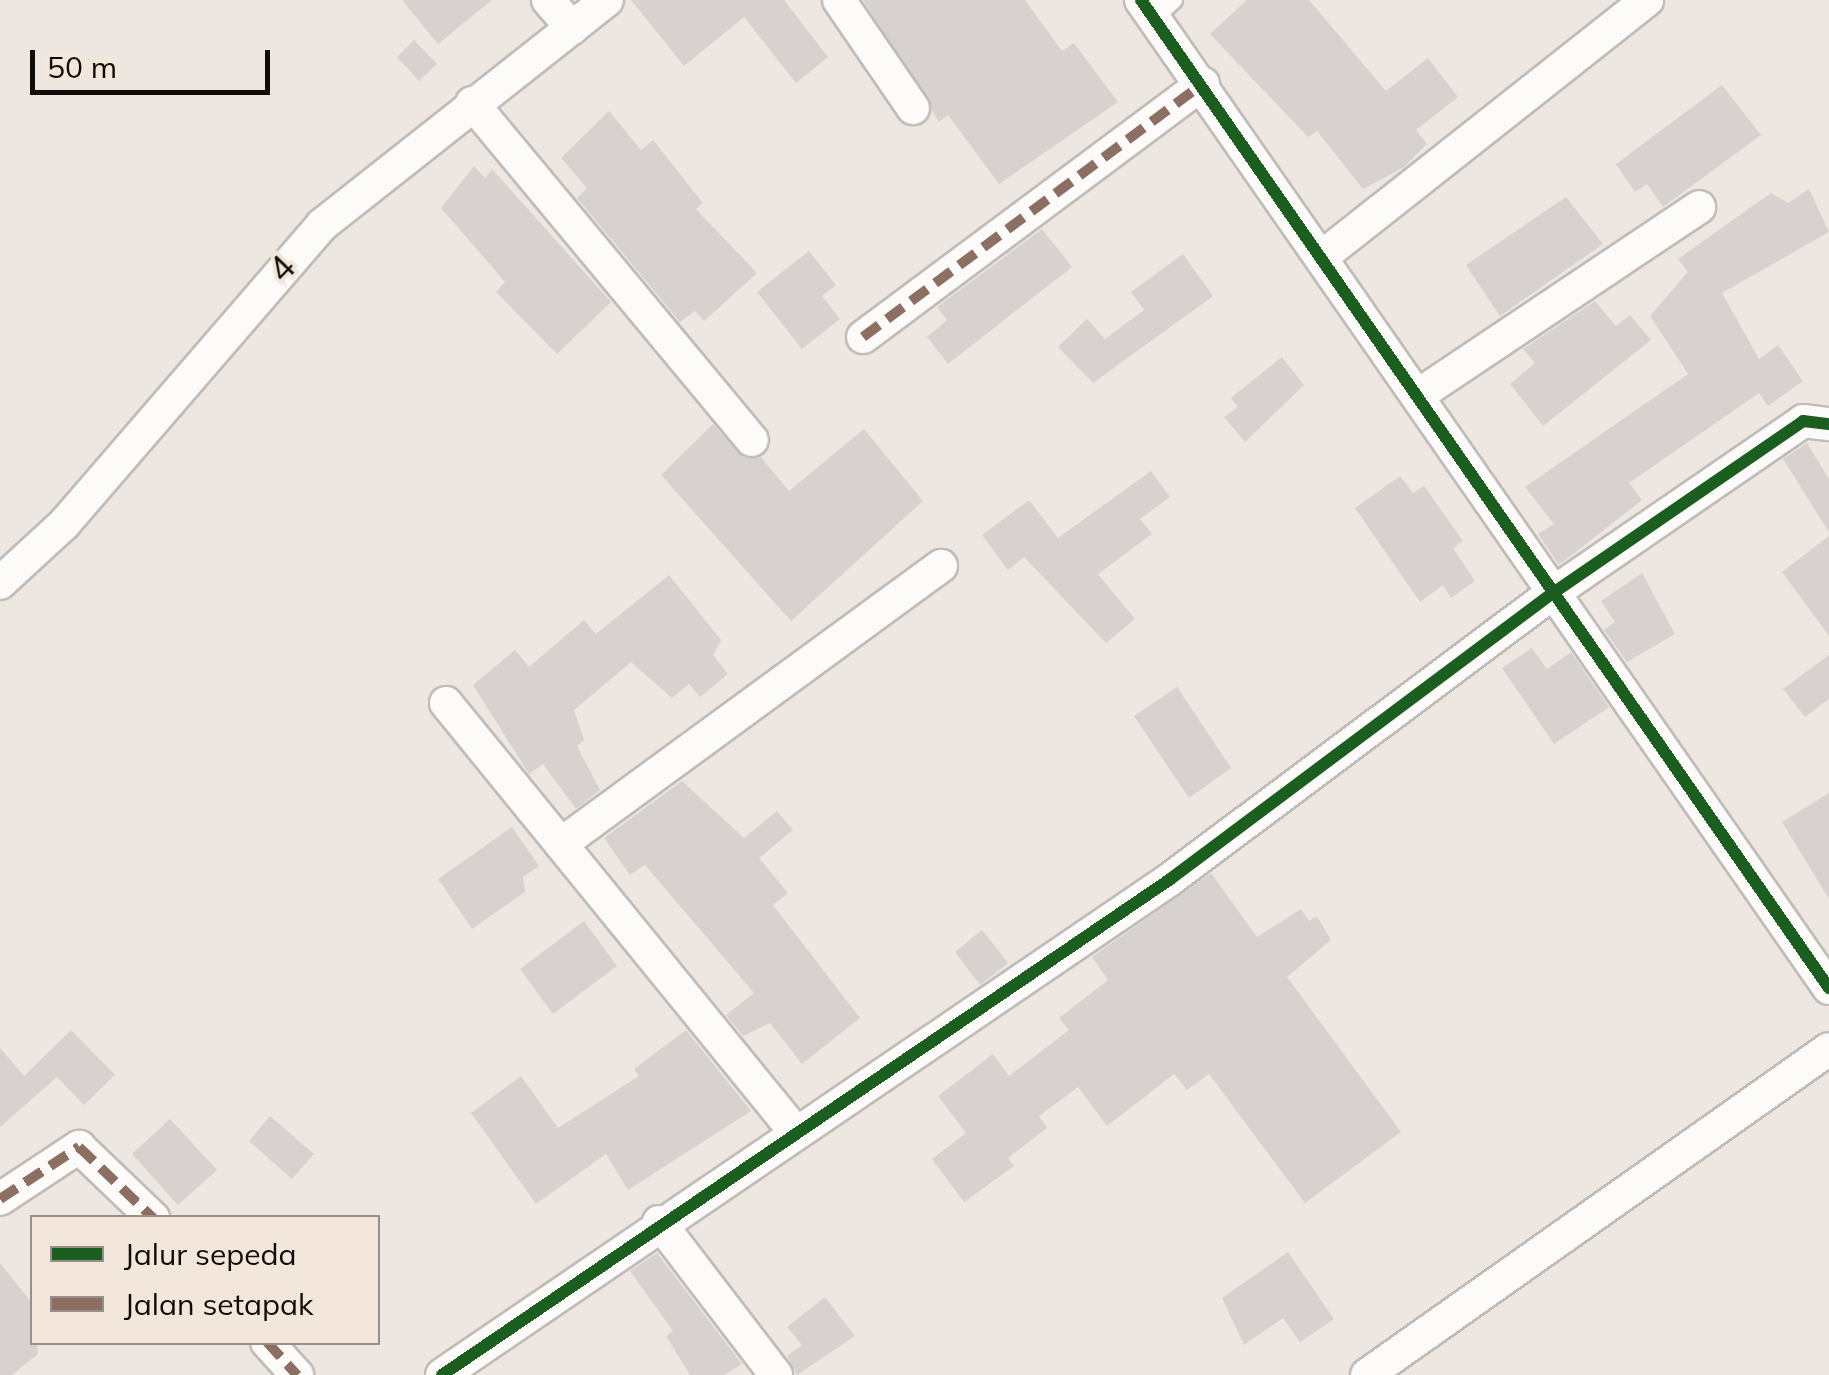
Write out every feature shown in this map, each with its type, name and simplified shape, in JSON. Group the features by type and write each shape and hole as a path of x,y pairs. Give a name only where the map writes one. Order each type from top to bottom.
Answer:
{"street":[{"path":"548,0 572,28"},
{"name":"4","path":"0,583 64,524 322,225 607,0"},
{"path":"839,0 913,108"},
{"path":"1323,256 1646,0"},
{"path":"1156,6 1203,84 1556,591 1817,947 1829,988"},
{"path":"863,338 1203,84"},
{"path":"472,103 752,440"},
{"path":"1420,394 1699,207"},
{"path":"442,1375 792,1128 1169,880 1556,591 1803,422 1829,424"},
{"path":"561,844 941,566"},
{"path":"446,703 792,1128"},
{"path":"1366,1375 1824,1053"},
{"path":"0,1200 79,1147 150,1215"},
{"path":"659,1222 776,1375"},
{"path":"270,1345 297,1375"}],"building":[{"path":"402,0 492,0 438,44"},
{"path":"631,0 784,0 828,57 796,83 744,17 684,66"},
{"path":"863,0 1025,0 1062,51 1074,43 1118,102 999,184 948,115 939,122"},
{"path":"1247,0 1309,0 1386,91 1428,58 1458,97 1416,130 1427,144 1404,167 1363,189 1317,131 1308,137 1210,34"},
{"path":"414,40 437,64 419,81 397,57"},
{"path":"1722,85 1761,135 1663,207 1647,184 1635,192 1616,164"},
{"path":"609,111 641,150 653,140 703,203 696,209 757,273 704,321 695,311 680,322 577,198 587,188 561,158"},
{"path":"474,166 485,178 492,169 611,302 557,354 496,292 505,282 441,208"},
{"path":"1809,189 1829,232 1722,293 1759,359 1778,345 1803,381 1768,406 1759,393 1629,483 1642,500 1559,565 1538,534 1554,524 1525,487 1688,374 1650,316 1688,272 1678,259 1771,193 1788,203"},
{"path":"1566,197 1603,244 1500,316 1466,265"},
{"path":"1042,229 1072,267 948,364 927,337 947,320 937,307"},
{"path":"809,251 836,285 822,296 840,319 802,349 757,292"},
{"path":"1183,254 1213,296 1093,383 1058,347 1087,319 1105,339 1144,310 1131,292"},
{"path":"1595,301 1616,326 1630,315 1651,340 1543,426 1510,384 1535,363 1523,349"},
{"path":"1282,357 1304,385 1245,442 1224,417 1238,407 1231,398"},
{"path":"713,424 744,458 761,457 789,491 864,429 923,501 791,621 661,475"},
{"path":"1807,443 1829,479 1829,532 1783,459"},
{"path":"1151,471 1170,497 1140,519 1152,534 1098,574 1135,619 1106,643 1024,557 1008,570 982,535 1029,500 1058,538"},
{"path":"1400,476 1413,493 1424,486 1463,541 1453,548 1475,581 1451,598 1443,585 1420,602 1355,508"},
{"path":"1829,536 1829,636 1782,572"},
{"path":"1642,573 1675,634 1627,662 1604,630 1615,622 1601,601"},
{"path":"669,575 721,640 713,655 728,674 700,697 689,684 672,698 631,662 574,710 584,740 577,746 600,790 576,809 543,764 529,774 473,685 515,650 529,667 584,620 596,634"},
{"path":"1532,648 1547,669 1571,652 1609,707 1554,744 1502,668"},
{"path":"1829,655 1829,699 1805,717 1783,689"},
{"path":"1177,687 1231,768 1189,798 1134,716"},
{"path":"682,781 744,838 777,811 793,830 759,858 788,893 773,905 860,1018 802,1064 770,1023 743,1036 726,1015 754,993 645,865 630,875 604,838"},
{"path":"1829,793 1829,899 1782,822"},
{"path":"512,827 539,866 523,877 525,892 472,929 438,879"},
{"path":"1211,873 1257,937 1301,909 1309,921 1317,916 1331,940 1287,977 1401,1132 1305,1203 1209,1074 1187,1090 1174,1074 1107,1126 1078,1087 1039,1116 1047,1128 1008,1158 1014,1166 964,1202 932,1159 966,1133 938,1096 993,1054 1009,1076 1069,1030 1059,1018 1108,980 1092,957"},
{"path":"584,921 617,966 553,1014 520,969"},
{"path":"982,930 1008,963 980,985 955,952"},
{"path":"71,1030 115,1075 84,1105 57,1077 0,1127 0,1048 24,1076"},
{"path":"686,1030 751,1111 628,1190 606,1154 536,1204 471,1113 521,1076 558,1128 639,1076 634,1069"},
{"path":"270,1116 314,1154 292,1179 249,1141"},
{"path":"170,1119 217,1170 178,1205 132,1154"},
{"path":"1288,1252 1334,1319 1300,1342 1283,1318 1244,1345 1222,1298"},
{"path":"657,1253 742,1364 724,1375 690,1375 666,1336 673,1331 630,1271"},
{"path":"0,1263 30,1300 30,1345 37,1345 38,1354 12,1375 0,1375"},
{"path":"825,1297 855,1336 797,1375 787,1356 802,1345 787,1327"}],"marked path":[{"path":"863,337 1203,84"},
{"path":"0,1199 79,1147 150,1215"},
{"path":"270,1345 297,1375"}],"cycle path":[{"path":"1141,0 1829,988"},
{"path":"442,1375 1169,880 1556,591 1803,421 1829,424"}]}
